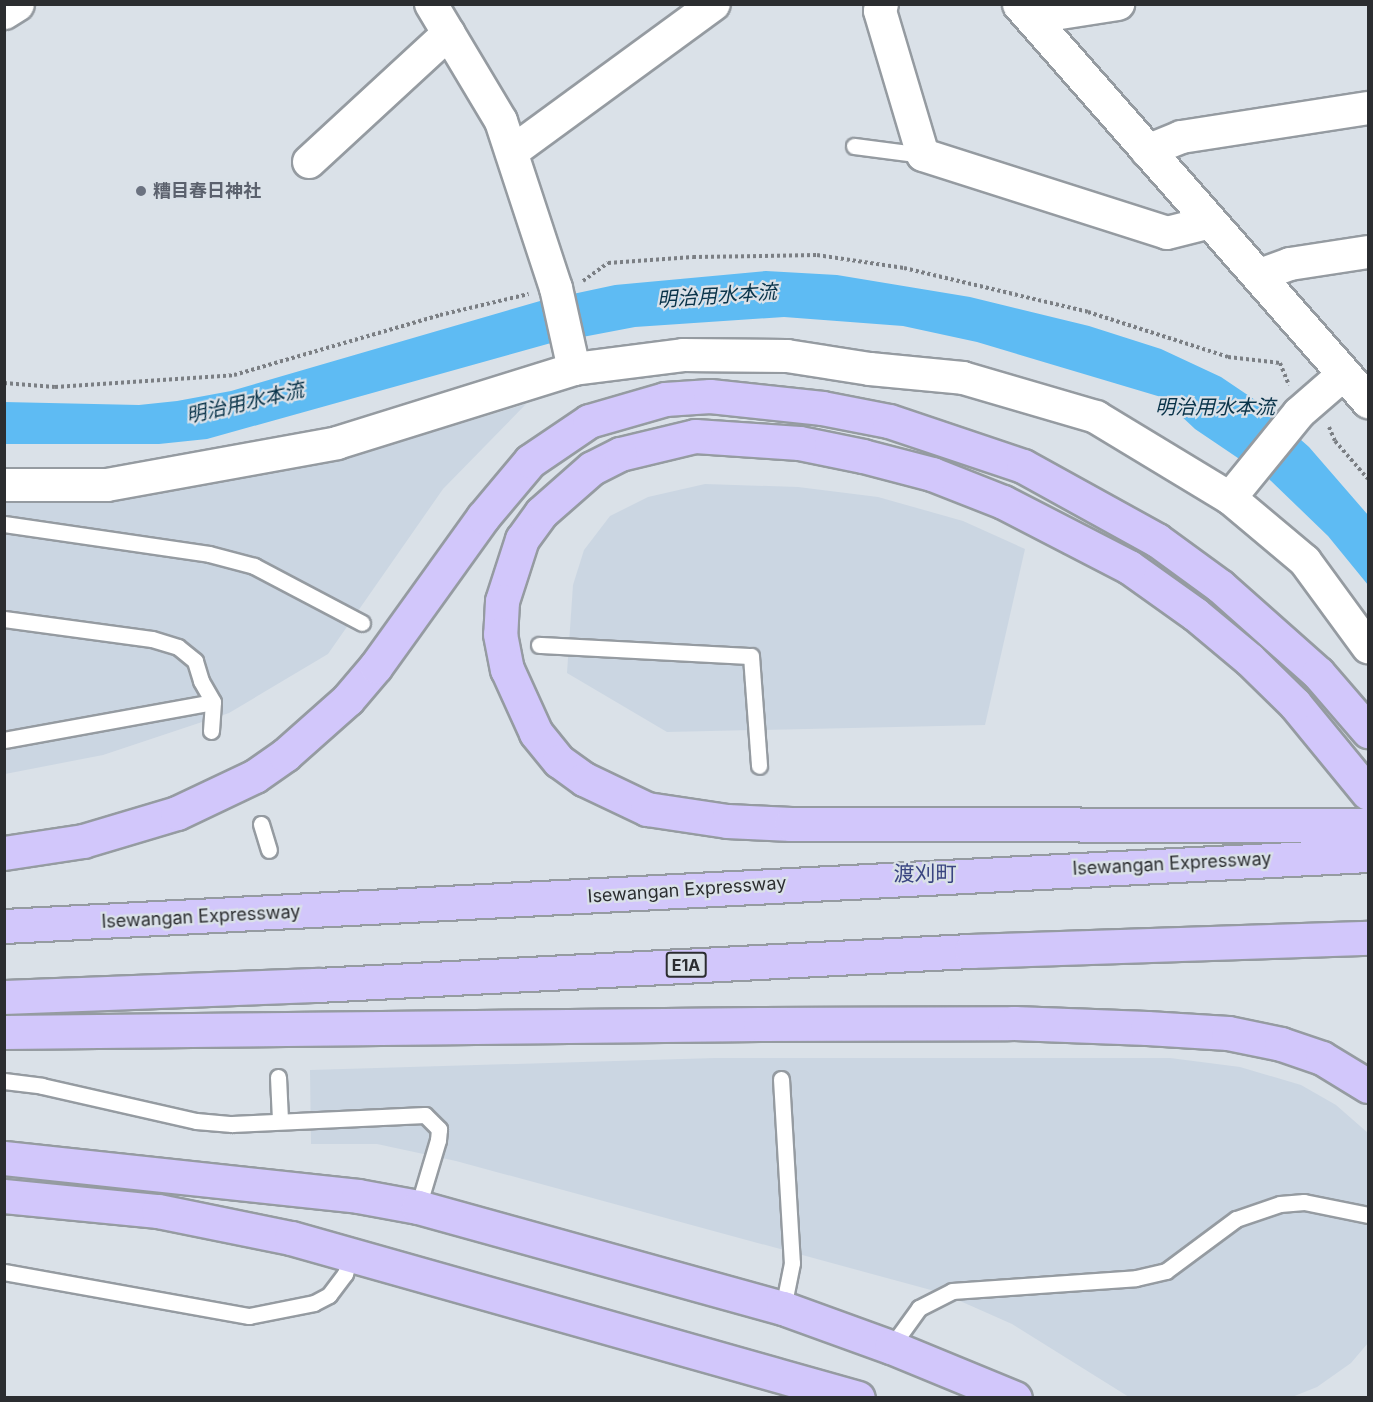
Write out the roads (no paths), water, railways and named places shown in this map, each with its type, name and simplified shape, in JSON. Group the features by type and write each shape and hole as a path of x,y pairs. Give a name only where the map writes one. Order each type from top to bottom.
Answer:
{"highway":[{"path":"4,853 83,841 177,813 255,776 285,755 348,699 376,666 483,517 530,461 589,421 665,399 720,397 822,408 889,421 1023,466 1158,540 1220,586 1318,673 1368,730"},
{"path":"1368,793 1295,704 1249,659 1195,614 1129,567 1003,502 932,474 863,456 799,443 694,436 620,454 592,468 541,513 522,539 509,569 502,601 500,634 507,669 532,725 559,760 584,779 647,809 727,821 791,824 1368,825"},
{"name":"Isewangan Expressway","path":"4,926 1368,855"},
{"name":"E1A","path":"4,997 317,985 1110,945 1368,938"},
{"path":"4,1032 760,1024 1148,1028 1228,1033 1281,1044 1322,1058 1368,1086"},
{"path":"4,1158 358,1196 418,1207 783,1308 891,1347 1015,1398"},
{"path":"4,1196 158,1211 291,1238 803,1390 858,1398"}],"street":[{"path":"4,12 17,4"},
{"path":"431,4 501,121 555,288 556,301 574,369"},
{"path":"512,152 714,4"},
{"path":"882,4 880,11 924,155 1167,233 1210,222"},
{"path":"1027,14 1054,14 1118,4"},
{"path":"1027,14 1210,222 1260,275 1368,401"},
{"path":"309,162 449,33"},
{"path":"1147,151 1181,137 1368,108"},
{"path":"1260,275 1290,264 1368,252"},
{"path":"4,485 107,485 338,442 574,369 683,355 787,356 870,369 963,378 1096,417 1230,498 1305,561 1368,647"},
{"path":"1230,498 1299,413 1344,374"}],"lane":[{"path":"854,146 924,155"},
{"path":"4,524 209,554 254,566 363,623"},
{"path":"4,620 152,639 178,647 195,661 201,681 213,702 211,731"},
{"path":"539,645 751,656 759,766"},
{"path":"4,740 213,702"},
{"path":"261,824 269,850"},
{"path":"278,1077 280,1120"},
{"path":"780,1079 792,1263 783,1308"},
{"path":"4,1081 42,1086 196,1121 414,1114 433,1120 439,1129 438,1140 418,1207"},
{"path":"891,1347 919,1308 952,1291 1136,1278 1166,1271 1236,1219 1280,1204 1304,1202 1368,1215"},
{"path":"4,1272 249,1316 314,1303 329,1294 345,1274 350,1257"}],"water":[{"name":"明治用水本流","path":"766,271 837,275 970,297 1089,326 1161,349 1221,377 1258,402 1309,447 1368,515 1368,585 1328,536 1269,479 1195,429 1161,397 977,342 903,326 784,317 635,327 551,343 207,439 159,444 5,444 4,402 139,405 177,401 231,391 540,301 615,285"}],"place":[{"name":"糟目春日神社","path":"141,191"}],"district":[{"name":"渡刈町","path":"925,874"}]}
